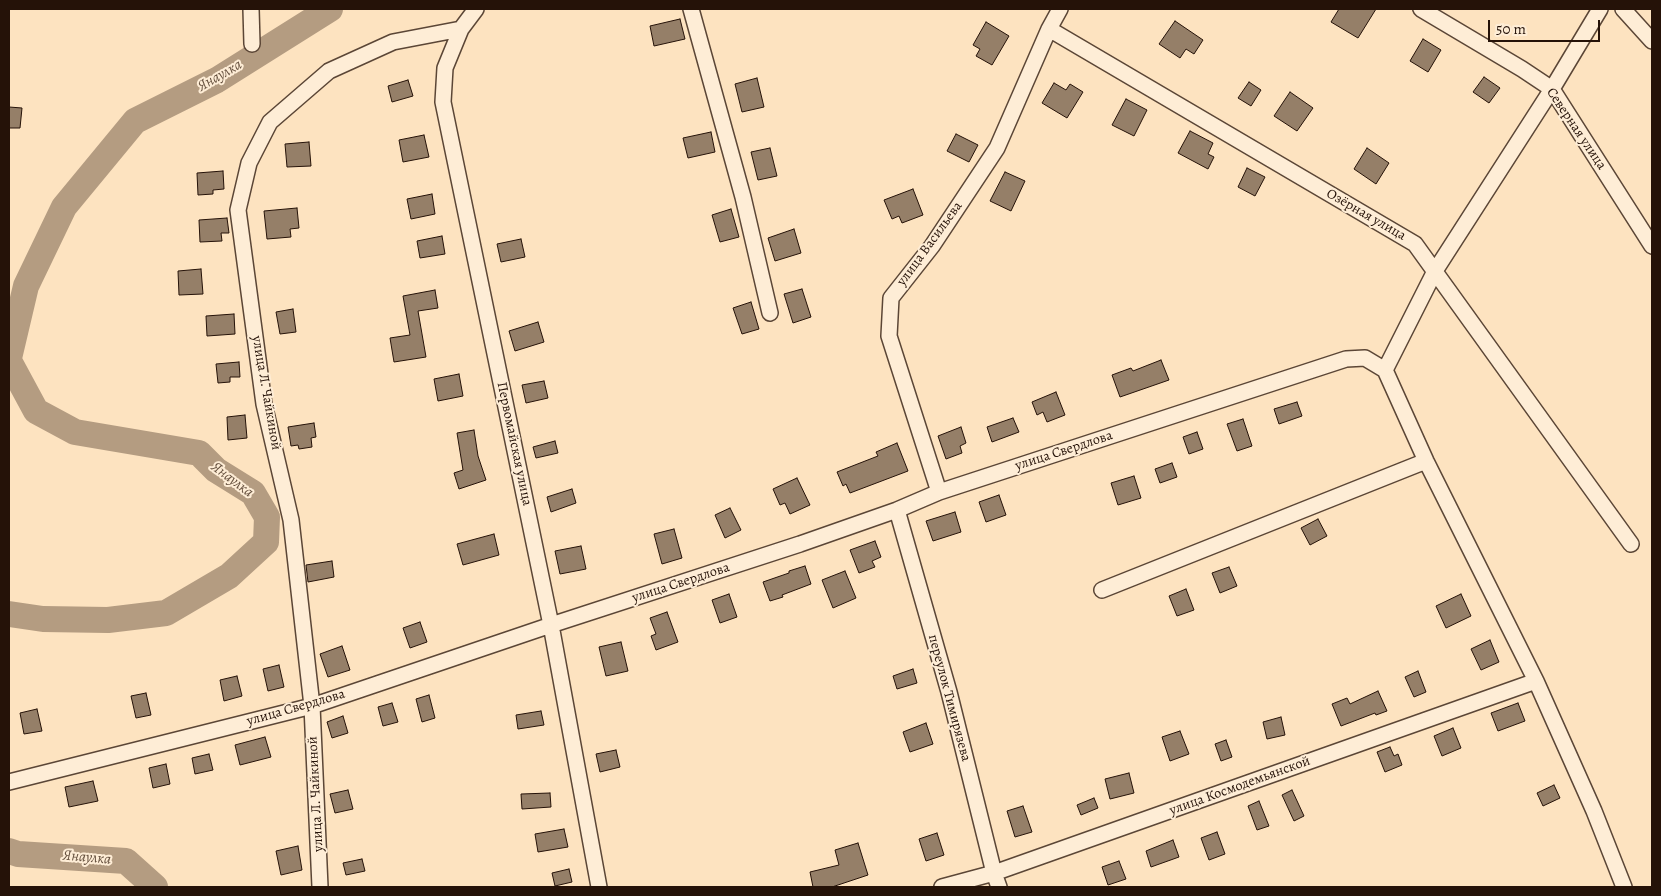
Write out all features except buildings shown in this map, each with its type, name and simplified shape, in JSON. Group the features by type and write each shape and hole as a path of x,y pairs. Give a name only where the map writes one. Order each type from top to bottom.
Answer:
{"street":[{"path":"252,9 252,44"},
{"name":"Первомайская улица","path":"476,9 462,29 445,68 443,102 551,625 599,887"},
{"path":"691,9 743,197 770,313"},
{"name":"улица Васильева","path":"939,492 889,336 891,298 932,246 997,148 1049,28 1060,9"},
{"name":"Северная улица","path":"1421,9 1552,89 1652,246"},
{"path":"1600,9 1552,89 1435,271 1385,370 1426,461 1536,681 1594,811 1624,887"},
{"path":"1623,9 1652,41"},
{"name":"Озёрная улица","path":"1049,28 1416,244 1631,544"},
{"name":"улица Л. Чайкиной","path":"320,887 312,706 291,520 264,404 238,210 249,163 270,122 329,71 393,42 462,29"},
{"name":"улица Свердлова","path":"9,782 312,706 551,625 800,544 897,510 939,492 1346,359 1365,358 1385,370"},
{"path":"1102,590 1426,461"},
{"name":"переулок Тимирязева","path":"897,510 949,692 996,880"},
{"name":"улица Космодемьянской","path":"942,887 996,880 1536,681"}],"waterway":[{"name":"Янаулка","path":"9,358 26,286 64,207 135,121 217,80 330,9"},
{"name":"Янаулка","path":"9,361 36,411 75,432 199,453 216,470 253,493 267,517 266,542 229,576 166,613 108,620 43,619 9,614"},
{"name":"Янаулка","path":"9,851 18,854 126,861 155,887"}]}
